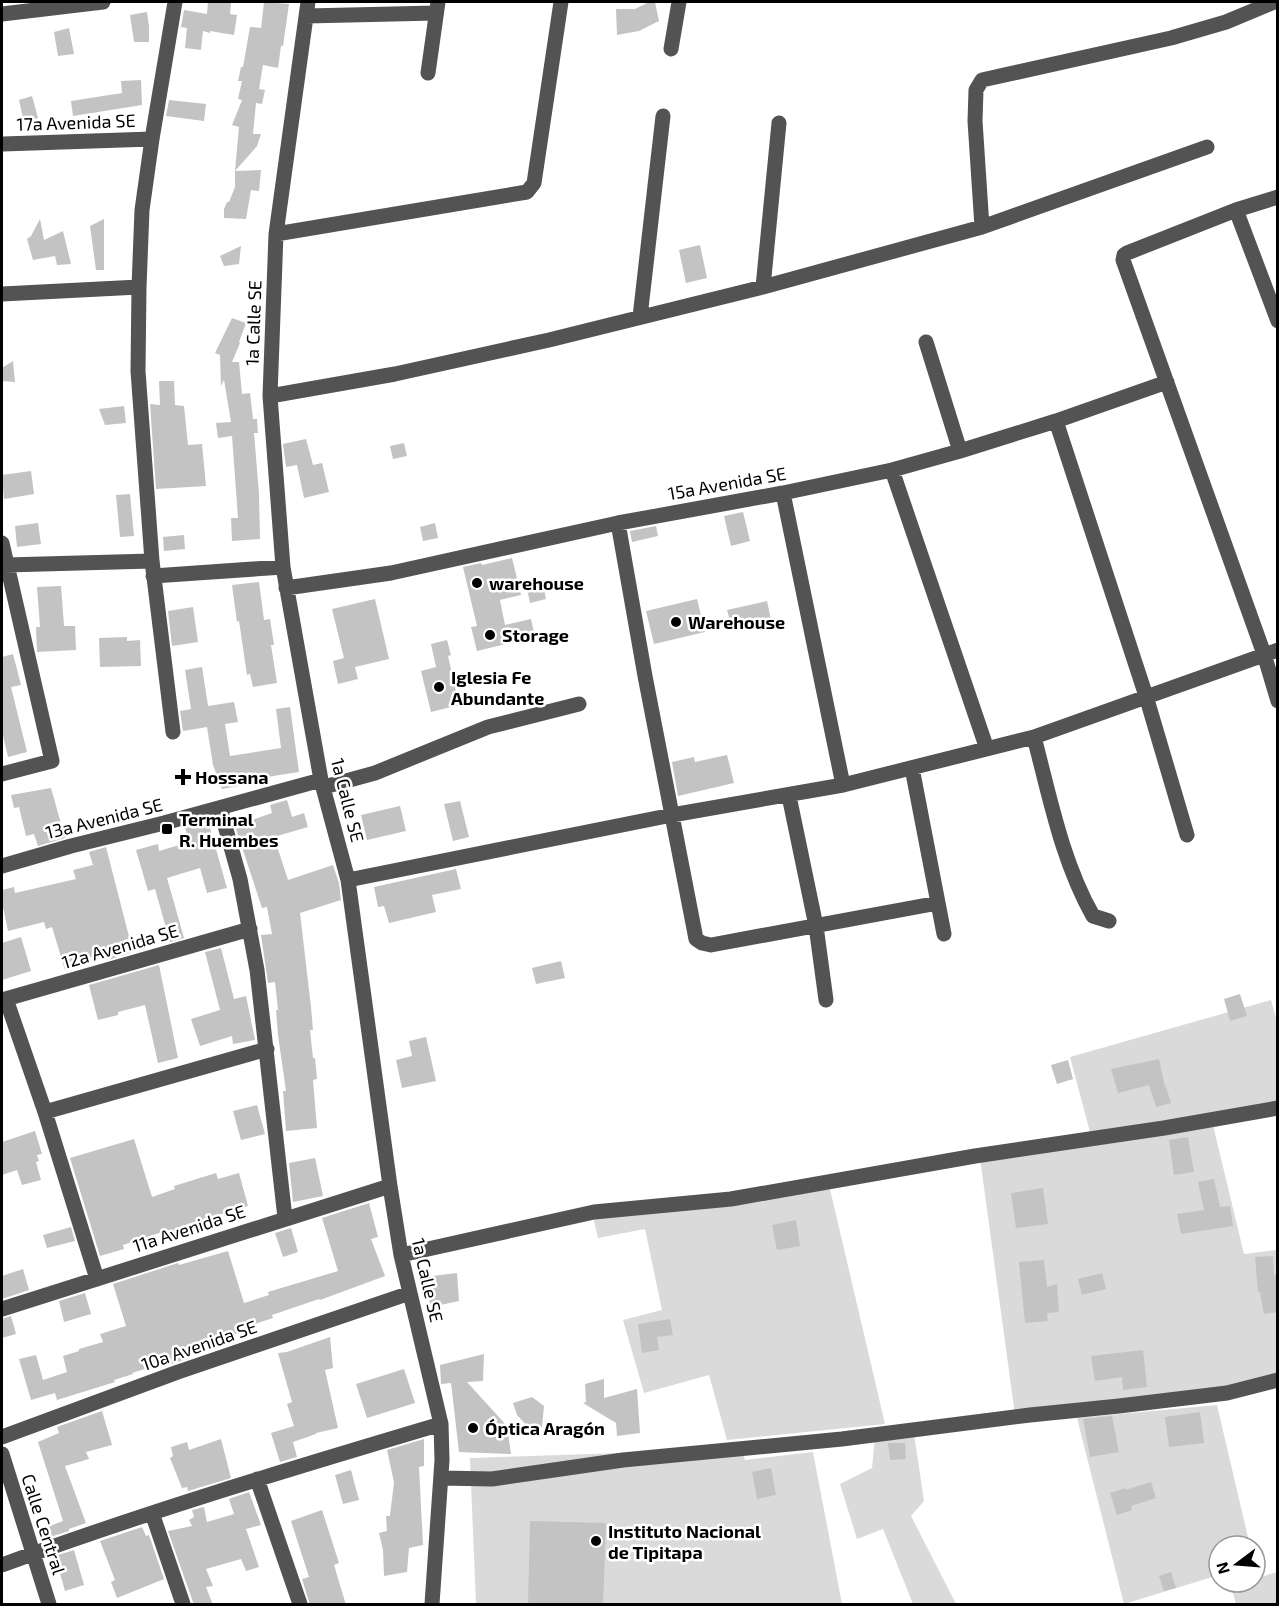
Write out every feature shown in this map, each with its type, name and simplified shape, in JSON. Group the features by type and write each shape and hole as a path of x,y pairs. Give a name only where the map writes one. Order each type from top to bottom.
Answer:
{"street":[{"path":"2,14 103,2"},
{"path":"173,732 153,568 138,371 142,210 175,2"},
{"path":"276,234 527,192 534,183 561,2"},
{"path":"671,49 679,2"},
{"path":"982,227 975,121 976,90 982,80 1171,38 1226,22 1274,2"},
{"path":"307,9 437,7 428,73"},
{"name":"1a Calle SE","path":"307,9 276,234 270,396 282,567 322,784 348,880 400,1255 441,1424 442,1460 432,1605"},
{"path":"640,317 663,116"},
{"path":"763,287 779,123"},
{"name":"17a Avenida SE","path":"3,144 152,139"},
{"path":"270,396 395,374 549,340 763,287 982,227 1207,147"},
{"path":"1278,197 1236,210 1124,255 1123,260 1167,382 1271,652 1278,701"},
{"path":"1236,210 1278,321"},
{"path":"2,294 139,287"},
{"path":"926,342 960,451"},
{"name":"15a Avenida SE","path":"286,588 391,573 618,523 783,494 892,470 1056,421 1167,382"},
{"path":"1056,421 1146,696 1187,835"},
{"path":"892,470 987,750"},
{"path":"783,494 843,785"},
{"path":"618,523 696,939 711,945 938,903"},
{"path":"2,543 52,761 2,774"},
{"path":"6,564 153,568 282,567"},
{"path":"348,880 672,816 789,796 987,750 1034,737 1271,652"},
{"name":"13a Avenida SE","path":"2,866 220,808 375,773 488,727 579,704"},
{"path":"1034,737 1064,850 1079,889 1093,916 1109,921"},
{"path":"912,768 944,934"},
{"path":"789,796 816,926 826,1000"},
{"path":"220,808 240,879 257,970 285,1218"},
{"name":"12a Avenida SE","path":"4,999 250,929"},
{"path":"4,999 45,1112 97,1279"},
{"path":"45,1112 267,1049"},
{"path":"400,1255 594,1212 731,1199 975,1156 1164,1128 1278,1108"},
{"name":"11a Avenida SE","path":"2,1309 390,1186"},
{"name":"10a Avenida SE","path":"2,1437 178,1372 410,1293"},
{"path":"441,1478 492,1479 623,1460 842,1439 1227,1393 1278,1380"},
{"path":"2,1565 257,1479 441,1424"},
{"name":"Calle Central","path":"2,1454 49,1605"},
{"path":"257,1479 300,1605"},
{"path":"152,1513 183,1605"}],"shaded area":[{"path":"1271,1000 1277,1022 1277,1108 1091,1136 1070,1057"},
{"path":"1212,1121 1244,1254 1277,1250 1277,1374 1226,1391 1015,1415 980,1158"},
{"path":"830,1189 885,1424 727,1440 709,1375 644,1393 623,1320 662,1310 645,1229 598,1238 593,1217"},
{"path":"1217,1405 1247,1534 1207,1534 1207,1579 1124,1604 1077,1418"},
{"path":"914,1434 924,1501 911,1516 956,1604 913,1604 883,1529 857,1539 840,1484 872,1468 875,1437"},
{"name":"Instituto Nacional de Tipitapa","path":"742,1449 745,1460 813,1452 842,1604 476,1604 470,1458"},
{"path":"1277,1572 1277,1604 1236,1604 1233,1594 1267,1594 1267,1575"}],"building":[{"path":"208,2 231,3 230,14 237,15 234,35 203,31 201,50 185,48 187,28 181,27 184,10 207,14"},
{"path":"264,2 289,4 283,46 281,46 278,68 263,65 259,89 265,90 262,104 256,103 253,134 261,134 257,146 235,171 239,127 232,125 242,100 238,99 242,81 238,81 241,67 243,67 250,27 261,28"},
{"path":"649,2 655,2 659,21 639,31 617,35 616,9 635,9"},
{"path":"147,12 149,42 134,42 130,15"},
{"path":"69,28 74,54 58,56 54,32"},
{"path":"141,80 142,105 73,116 71,101 122,93 121,81"},
{"path":"32,96 38,118 24,122 19,100"},
{"path":"169,100 206,104 204,121 166,116"},
{"path":"261,170 259,191 251,190 246,219 224,218 224,209 235,187 235,171"},
{"path":"40,219 44,240 63,231 71,264 57,265 55,256 33,260 27,239"},
{"path":"104,219 104,270 96,270 90,226"},
{"path":"700,245 707,278 686,283 679,250"},
{"path":"241,246 239,264 224,266 220,256"},
{"path":"232,318 246,323 232,362 239,362 242,394 250,393 253,419 257,419 258,433 254,433 260,539 232,541 231,518 238,518 232,436 218,438 216,423 231,422 224,380 221,386 220,355 215,353"},
{"path":"13,361 15,382 2,381 2,368"},
{"path":"159,381 174,381 175,405 184,406 188,445 202,444 206,486 156,489 150,404 160,405"},
{"path":"124,406 126,423 105,425 99,409"},
{"path":"306,439 313,465 322,463 329,492 304,498 297,465 286,467 283,444"},
{"path":"404,443 407,456 393,459 390,446"},
{"path":"31,471 34,494 4,499 2,475"},
{"path":"130,494 134,536 120,537 116,495"},
{"path":"743,512 750,541 731,546 724,516"},
{"path":"38,523 41,544 17,547 15,526"},
{"path":"435,523 438,538 423,541 420,527"},
{"path":"656,526 658,536 632,542 630,531"},
{"path":"184,535 185,549 164,551 163,537"},
{"path":"512,558 521,595 500,600 505,625 531,619 535,637 477,651 471,627 477,626 463,567"},
{"path":"259,582 264,620 270,619 274,645 271,645 277,683 253,687 250,674 247,675 232,585"},
{"path":"543,585 546,599 530,603 527,589"},
{"path":"61,586 64,626 75,626 76,650 37,652 36,627 40,627 37,587"},
{"path":"375,599 389,659 355,667 358,679 338,684 333,661 344,658 332,609"},
{"name":"Warehouse","path":"697,599 705,632 654,644 646,611"},
{"path":"767,601 771,620 732,629 727,610"},
{"path":"193,607 198,642 172,646 168,611"},
{"path":"127,637 127,641 140,640 141,666 100,667 99,638"},
{"path":"447,640 451,655 448,656 459,705 431,712 421,671 436,667 431,644"},
{"path":"13,654 21,685 11,687 27,752 8,757 2,731 2,657"},
{"path":"202,667 208,706 234,702 238,722 225,724 230,756 281,748 276,709 290,707 299,772 254,779 255,783 222,789 213,765 207,727 183,731 180,711 191,709 185,670"},
{"path":"727,755 734,783 678,796 672,762 694,757 695,762"},
{"path":"51,788 65,838 38,846 34,834 26,836 19,807 14,808 11,795"},
{"path":"287,800 292,817 304,813 308,827 274,837 288,880 333,865 339,883 341,900 300,913 313,1030 310,1030 317,1079 313,1080 317,1128 286,1131 283,1091 286,1091 278,1035 275,982 268,983 261,935 272,934 267,907 262,908 235,826 272,813 270,805"},
{"path":"460,801 469,837 453,841 444,804"},
{"path":"400,806 406,831 367,840 361,815"},
{"path":"208,821 227,888 207,893 200,868 167,878 184,938 170,942 155,889 148,891 136,850 158,844 159,851 189,842 185,827"},
{"path":"106,847 133,952 111,959 109,952 81,960 82,965 65,970 52,927 46,929 44,922 8,931 2,890 14,887 15,893 76,879 73,870 93,865 89,852"},
{"path":"456,869 461,889 432,895 436,912 389,923 384,906 378,907 374,887"},
{"path":"21,937 31,971 2,980 2,943"},
{"path":"221,948 234,999 246,996 255,1040 233,1044 232,1036 200,1046 191,1019 220,1010 205,952"},
{"path":"561,961 565,978 536,984 532,968"},
{"path":"159,965 178,1058 158,1063 145,1005 98,1020 89,985"},
{"path":"1240,994 1247,1016 1230,1021 1224,999"},
{"path":"426,1037 436,1081 402,1088 396,1060 412,1056 409,1041"},
{"path":"1159,1059 1171,1103 1156,1107 1149,1085 1118,1093 1111,1069"},
{"path":"1068,1060 1073,1079 1057,1084 1051,1065"},
{"path":"257,1105 265,1134 241,1140 233,1111"},
{"path":"35,1131 42,1154 37,1155 39,1161 36,1162 41,1180 22,1185 17,1170 2,1175 2,1142"},
{"path":"1188,1137 1194,1172 1174,1175 1169,1140"},
{"path":"134,1139 152,1197 175,1189 174,1186 216,1173 218,1179 239,1173 248,1206 182,1226 183,1230 163,1236 162,1232 123,1245 124,1249 100,1256 70,1158"},
{"path":"315,1158 323,1196 293,1202 289,1163"},
{"path":"1214,1179 1220,1207 1230,1206 1233,1226 1181,1234 1177,1214 1204,1210 1198,1182"},
{"path":"1043,1188 1048,1224 1016,1228 1011,1193"},
{"path":"369,1203 378,1237 371,1239 385,1276 272,1315 273,1318 246,1327 247,1330 185,1351 187,1359 171,1364 170,1361 132,1373 114,1380 115,1382 57,1400 55,1393 31,1400 19,1359 36,1355 43,1380 67,1372 63,1356 103,1342 100,1334 126,1326 113,1284 178,1263 179,1265 228,1251 244,1303 269,1295 268,1292 338,1271 322,1218"},
{"path":"796,1220 800,1246 777,1250 772,1225"},
{"path":"71,1227 75,1241 47,1248 43,1235"},
{"path":"291,1228 298,1252 283,1257 275,1233"},
{"path":"1273,1256 1274,1275 1278,1275 1278,1312 1264,1314 1260,1292 1258,1292 1255,1257"},
{"path":"1044,1260 1047,1287 1057,1284 1059,1312 1047,1313 1048,1321 1025,1323 1019,1262"},
{"path":"23,1269 29,1290 2,1299 2,1276"},
{"path":"457,1273 459,1301 431,1307 424,1277"},
{"path":"1102,1273 1106,1289 1082,1295 1078,1279"},
{"path":"85,1293 91,1314 64,1322 59,1301"},
{"path":"11,1316 16,1334 2,1338 2,1319"},
{"path":"670,1319 673,1335 657,1337 659,1350 642,1353 638,1324"},
{"path":"330,1337 333,1368 325,1370 338,1428 293,1442 297,1457 280,1462 271,1433 294,1426 287,1404 292,1402 278,1353"},
{"path":"1143,1350 1147,1387 1123,1390 1122,1377 1095,1381 1091,1356"},
{"path":"484,1354 483,1381 467,1382 507,1426 511,1454 459,1452 451,1383 441,1384 440,1365"},
{"path":"404,1369 415,1403 367,1418 356,1384"},
{"path":"604,1379 604,1398 637,1389 640,1433 617,1436 616,1423 583,1403 586,1402 585,1384"},
{"path":"532,1397 544,1406 542,1427 530,1429 517,1415 513,1403"},
{"path":"102,1411 112,1445 86,1452 89,1459 65,1466 86,1523 50,1537 47,1527 63,1521 38,1442 59,1433 57,1427"},
{"path":"1200,1412 1204,1443 1169,1447 1165,1417"},
{"path":"1112,1416 1119,1452 1090,1457 1083,1419"},
{"path":"221,1439 231,1478 188,1491 187,1487 182,1488 170,1458 173,1456 171,1447 187,1442 189,1450"},
{"path":"424,1439 424,1466 419,1467 423,1545 409,1548 407,1572 384,1576 383,1550 379,1533 387,1531 386,1516 390,1516 394,1482 387,1450"},
{"path":"888,1443 905,1443 906,1459 890,1460"},
{"path":"771,1468 776,1495 757,1499 752,1472"},
{"path":"351,1470 359,1500 343,1504 335,1475"},
{"path":"1151,1482 1156,1498 1131,1506 1132,1510 1117,1515 1110,1493"},
{"path":"249,1492 261,1525 246,1529 259,1567 246,1571 241,1559 206,1569 213,1586 206,1587 213,1605 194,1605 168,1531 192,1526 189,1520 194,1517 192,1510 204,1507 207,1522 234,1514 229,1499"},
{"path":"322,1510 339,1563 334,1565 346,1605 310,1605 302,1579 309,1577 291,1521"},
{"path":"530,1521 606,1523 603,1605 528,1605"},
{"path":"142,1527 146,1536 149,1535 164,1579 117,1598 111,1582 115,1580 100,1541"},
{"path":"74,1550 84,1585 65,1591 55,1556"},
{"path":"1171,1572 1176,1588 1164,1591 1159,1576"}],"place":[{"name":"warehouse","path":"477,583"},
{"name":"Warehouse","path":"676,622"},
{"name":"Storage","path":"490,635"},
{"name":"Iglesia Fe Abundante","path":"439,687"},
{"name":"Hossana","path":"183,777"},
{"name":"Terminal R. Huembes","path":"167,829"},
{"name":"Óptica Aragón","path":"473,1428"},
{"name":"Instituto Nacional de Tipitapa","path":"596,1541"}]}
